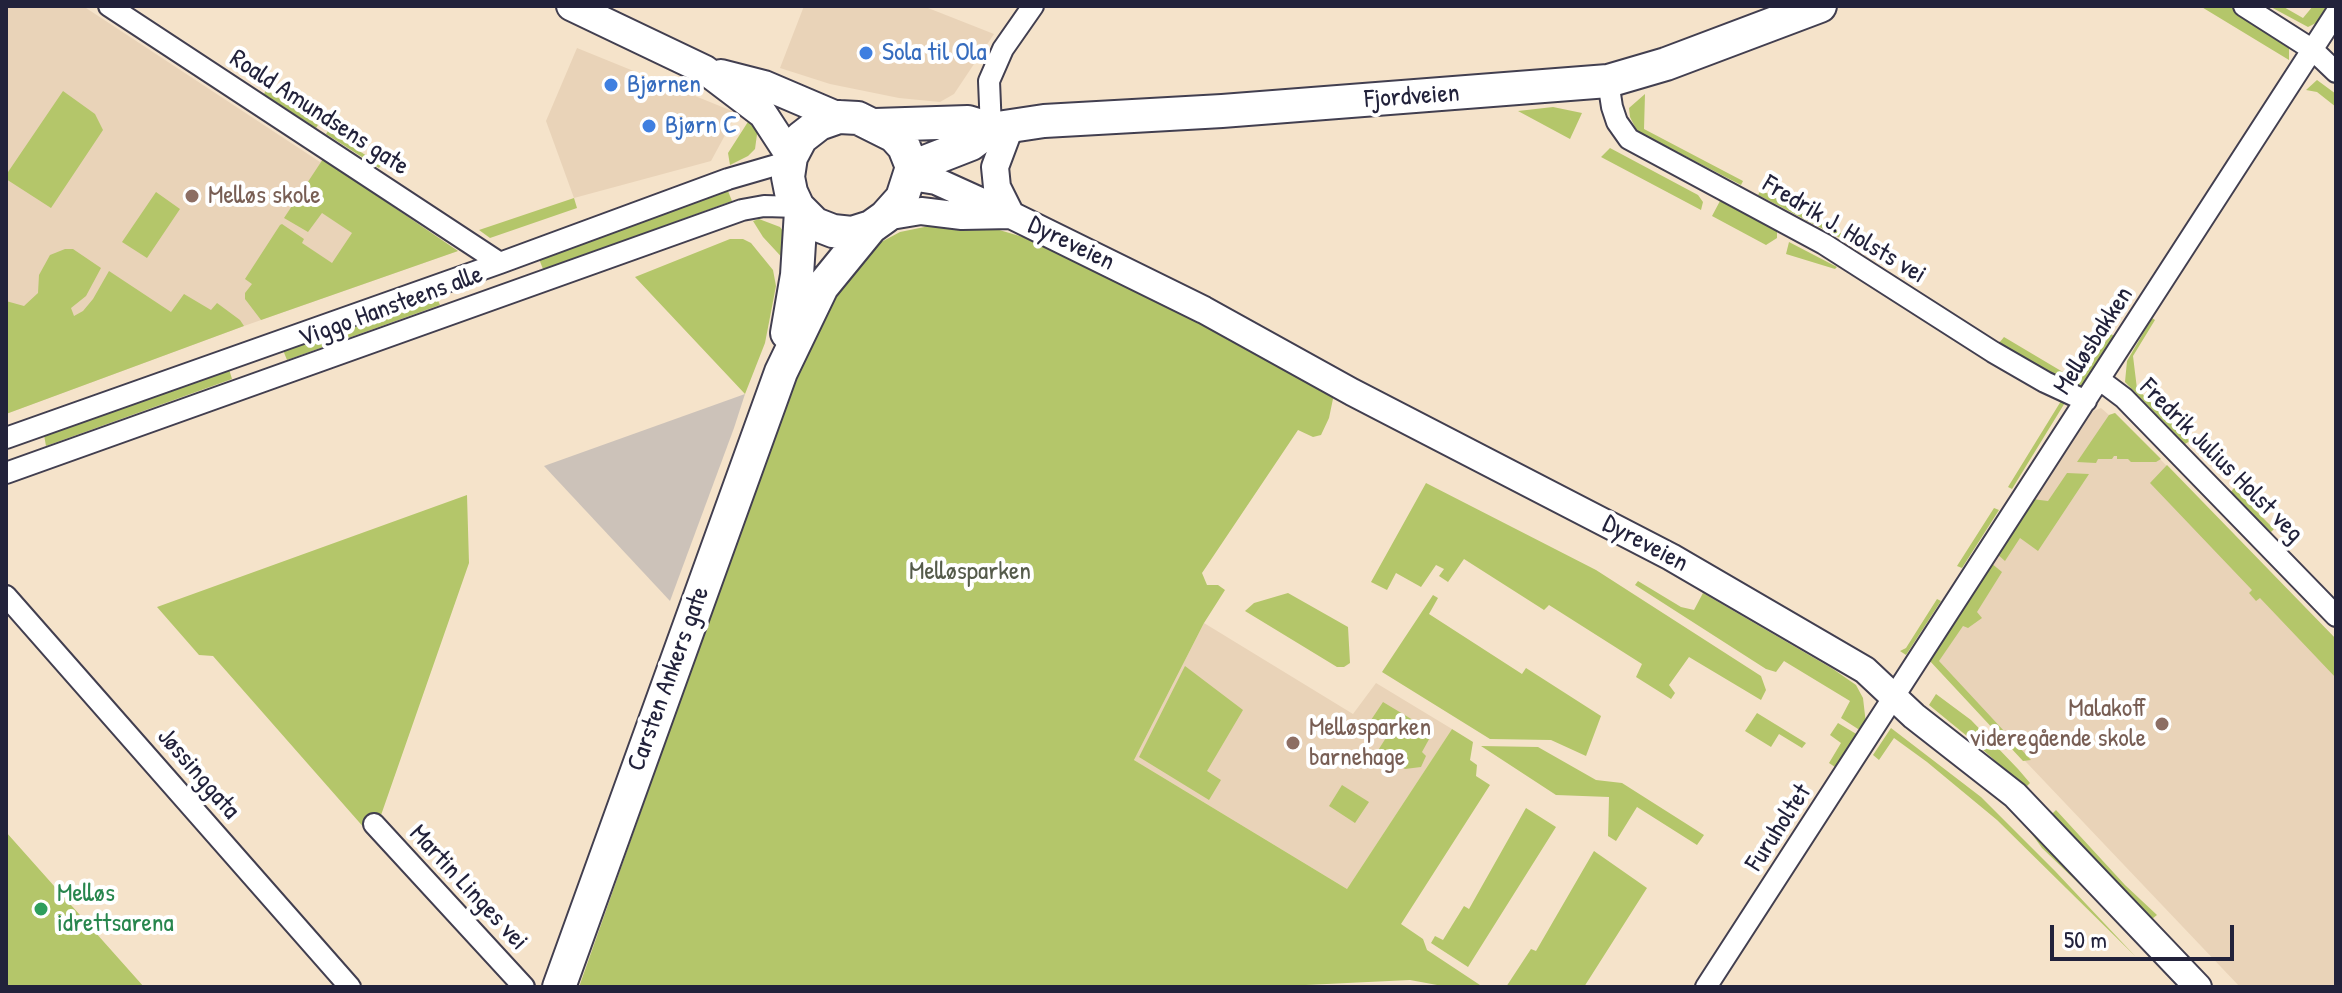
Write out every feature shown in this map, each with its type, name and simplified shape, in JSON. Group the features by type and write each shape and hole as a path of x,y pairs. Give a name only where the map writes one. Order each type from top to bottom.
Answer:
{"main road":[{"path":"571,6 705,70 764,85 839,117 858,118 894,136 904,147 911,172 902,198 878,222 852,233 833,231 815,224 799,209 788,177 790,159 801,138 819,124 839,117"},
{"name":"Fjordveien","path":"911,172 1001,128 1044,121 1191,113 1608,81 1666,64 1820,6"},
{"path":"705,70 763,114 790,159"},
{"name":"Fjordveien","path":"875,125 968,122 1001,128"},
{"name":"Carsten Ankers gate","path":"781,372 797,275 799,209"},
{"name":"Carsten Ankers gate","path":"559,987 781,372 822,287 878,222"}],"street":[{"name":"Roald Amundsens gate","path":"109,6 500,263"},
{"path":"1001,128 989,81 1003,49 1033,6"},
{"path":"2244,6 2313,50 2336,72"},
{"name":"Melløsbakken","path":"1895,696 2336,13"},
{"name":"Fredrik J. Holsts vei","path":"1608,81 1617,122 1629,139 1824,244 1993,352 2086,401"},
{"name":"Dyreveien","path":"1001,128 995,167 997,187 1011,215"},
{"name":"Viggo Hansteens alle","path":"6,438 790,159"},
{"name":"Dyreveien","path":"911,172 1011,215 1204,310 1352,392 1671,557 1865,670 1914,716 2015,795 2198,987"},
{"name":"Viggo Hansteens alle","path":"6,473 731,214 764,206 799,209"},
{"name":"Dyreveien","path":"878,222 921,211 962,216 1011,215"},
{"name":"Fredrik Julius Holst veg","path":"2100,380 2124,398 2336,616"},
{"name":"Jøssinggata","path":"6,596 350,987"},
{"name":"Furuholtet","path":"1706,987 1895,696"},
{"name":"Martin Linges vei","path":"374,824 524,987"}],"shaded area":[{"name":"Melløs skole","path":"6,6 83,6 320,162 323,159 458,251 6,414"},
{"path":"804,6 923,6 994,34 954,94 940,102 899,98 830,84 780,68"},
{"path":"577,48 737,113 711,161 574,198 546,121"},
{"path":"745,394 734,428 670,601 544,466"},
{"name":"Malakoff videregående skole","path":"2101,408 2109,415 2115,413 2336,639 2336,987 2240,987 1929,660 2088,413"},
{"name":"Melløsparken barnehage","path":"1204,623 1353,714 1376,683 1452,729 1347,889 1134,760"}],"green space":[{"path":"2200,6 2232,6 2285,39 2289,44 2289,60"},
{"path":"2269,6 2282,6 2303,18 2313,6 2330,6 2316,23 2308,27"},
{"path":"2317,80 2336,94 2336,107 2317,92 2306,90"},
{"path":"266,90 318,125 316,128 264,94"},
{"path":"63,91 95,114 103,130 51,208 6,179 6,175"},
{"path":"1645,94 1644,129 1743,181 1741,185 1637,131 1629,108"},
{"path":"1553,107 1582,113 1570,139 1518,111"},
{"path":"753,114 758,127 755,149 730,165 728,153"},
{"path":"328,131 381,165 379,168 326,134"},
{"path":"1610,148 1698,195 1703,202 1701,210 1601,157"},
{"path":"323,159 458,251 261,320 245,299 245,293 252,284 245,279 280,225 304,239 302,243 332,263 352,233 322,213 308,232 284,218"},
{"path":"1761,190 1846,236 1844,240 1758,195"},
{"path":"728,191 732,201 655,229 543,269 539,259"},
{"path":"156,192 180,209 147,258 122,242"},
{"path":"574,198 577,208 490,238 479,230"},
{"path":"1720,201 1777,231 1777,238 1766,245 1712,216"},
{"path":"759,219 780,227 786,235 788,264 763,237 753,221"},
{"name":"Melløsparken","path":"939,224 996,229 1053,246 1093,263 1334,394 1329,418 1321,435 1313,437 1298,430 1202,573 1207,585 1218,585 1225,590 1204,623 1134,760 1347,889 1452,729 1473,742 1470,760 1477,765 1476,776 1490,785 1401,924 1423,939 1427,950 1483,987 1448,987 1410,980 1264,987 579,987 795,375 827,295 870,248 900,232"},
{"path":"730,239 743,239 751,243 773,270 776,286 765,343 745,394 635,277"},
{"path":"1789,242 1837,267 1835,269 1786,254"},
{"path":"73,249 101,268 86,296 71,308 74,316 93,299 109,271 171,312 184,294 211,310 217,303 244,326 6,414 6,301 24,306 38,293 39,275 50,255"},
{"path":"436,296 440,305 287,360 283,350"},
{"path":"2152,318 2155,320 2133,356 2137,389 2190,441 2185,444 2125,382 2127,361"},
{"path":"2111,334 2116,337 2080,389 1999,343 2004,337 2078,381"},
{"path":"1980,355 2066,401 2012,489 2008,487 2061,401"},
{"path":"229,369 232,379 46,446 44,435"},
{"path":"2115,413 2161,459 2156,462 2131,462 2114,456 2112,459 2098,459 2096,463 2077,462 2109,415"},
{"path":"2167,465 2336,639 2336,678 2260,598 2256,601 2249,593 2252,590 2150,483"},
{"path":"2067,473 2089,474 2038,551 2020,538 2005,561 1997,554 2032,499 2048,501"},
{"path":"1426,483 1596,570 1761,676 1766,690 1761,700 1689,657 1669,685 1675,693 1671,699 1636,677 1642,664 1549,605 1544,610 1464,559 1448,582 1439,576 1444,569 1436,565 1421,587 1396,573 1387,590 1371,582"},
{"path":"2234,488 2274,529 2271,532 2230,493"},
{"path":"467,495 469,563 380,818 366,830 213,656 199,655 157,607"},
{"path":"1994,508 1999,510 1962,568 1957,566"},
{"path":"1991,563 2002,572 1977,612 1982,618 1968,628 1963,626 1939,661 2031,760 2023,761 1929,660"},
{"path":"1638,581 1681,607 1694,610 1703,593 1833,669 1856,685 1863,698 1866,724 1863,729 1841,718 1850,701 1784,661 1776,672 1766,669 1635,585"},
{"path":"1288,593 1348,627 1350,663 1337,667 1245,611 1254,603"},
{"path":"1433,595 1438,598 1429,614 1522,674 1526,668 1601,716 1586,756 1551,740 1490,739 1382,672"},
{"path":"1937,599 1941,601 1906,655 1900,651 1906,648"},
{"path":"1185,666 1243,710 1207,771 1221,780 1209,800 1139,757"},
{"path":"1936,694 1971,720 2030,783 2027,786 2019,782 1929,705"},
{"path":"1383,702 1433,732 1422,752 1426,756 1421,767 1405,769 1377,752 1389,733 1371,720"},
{"path":"1757,713 1806,743 1802,748 1779,734 1771,747 1745,731"},
{"path":"1838,723 1858,735 1835,767 1829,763 1841,743 1830,735"},
{"path":"1891,728 1981,797 2135,956 1997,820 1927,762 1894,738 1879,760 1873,755"},
{"path":"1481,746 1538,747 1596,780 1622,783 1704,835 1697,845 1637,807 1616,841 1608,836 1609,797 1556,795"},
{"path":"1342,785 1369,802 1355,823 1329,806"},
{"path":"1526,808 1556,827 1468,967 1431,943 1435,936 1443,940 1464,906 1469,909"},
{"path":"2056,810 2157,915 2152,919 2097,863 2052,814"},
{"path":"2033,826 2104,901 2100,904 2042,848 2029,830"},
{"name":"Melløs idrettsarena","path":"6,832 144,987 6,987"},
{"path":"1594,851 1647,888 1584,987 1506,987 1531,949 1536,951"}],"place":[{"name":"Sola til Ola","path":"866,53"},
{"name":"Bjørnen","path":"611,85"},
{"name":"Bjørn C","path":"649,126"},
{"name":"Melløs skole","path":"192,196"},
{"name":"Malakoff videregående skole","path":"2162,724"},
{"name":"Melløsparken barnehage","path":"1293,743"},
{"name":"Melløs idrettsarena","path":"41,909"}]}
